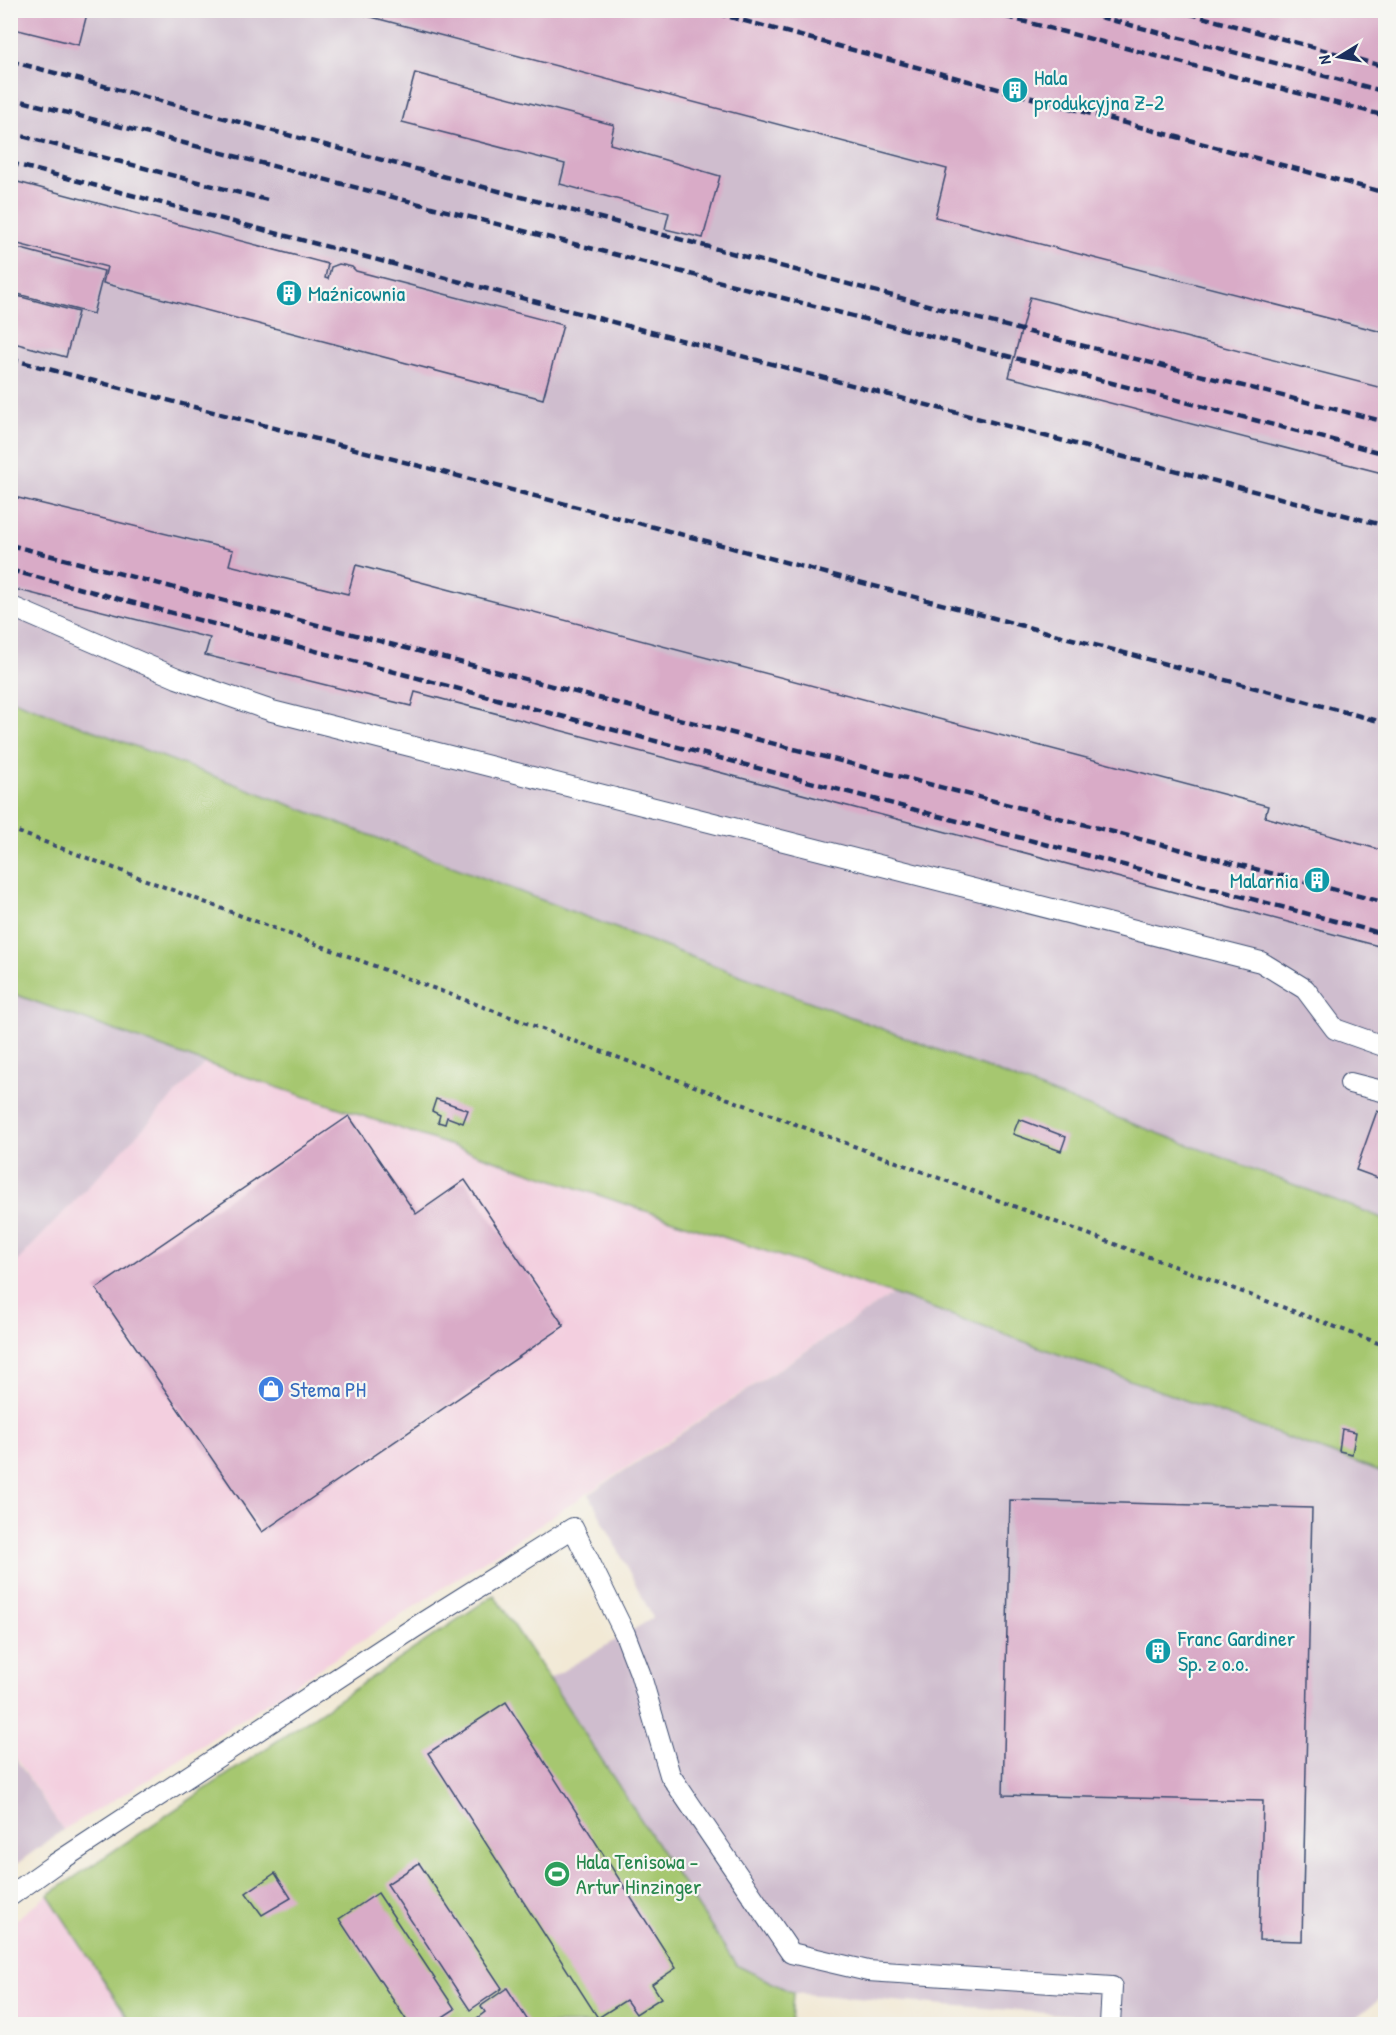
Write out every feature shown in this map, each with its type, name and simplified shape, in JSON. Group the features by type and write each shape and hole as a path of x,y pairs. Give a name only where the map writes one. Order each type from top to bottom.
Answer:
{"lane":[{"path":"10,606 177,678 272,711 633,805 1261,962 1305,989 1335,1029 1386,1047"},
{"path":"1350,1083 1386,1092"},
{"path":"10,1896 404,1634 573,1528 625,1634 640,1673 670,1775 791,1953 868,1971 1112,1987 1110,2025"}],"path":[{"path":"10,828 1386,1346"}],"shaded area":[{"path":"10,11 1385,11 1385,1219 11,699"},
{"path":"10,993 205,1063 11,1268 10,1268"},
{"path":"205,1063 893,1294 153,1777 63,1830 11,1750 10,1268"},
{"name":"Franc Gardiner Sp. z o.o.","path":"893,1294 1385,1473 1385,1994 1348,2024 1188,2024 793,1993 736,1965 549,1679 653,1618 589,1494"},
{"path":"10,1750 63,1830 11,1868 10,1868"},
{"path":"48,1895 132,2024 11,2024 11,1923"}],"green space":[{"path":"10,699 1385,1219 1385,1473 893,1294 205,1063 11,993"},
{"path":"494,1595 736,1965 793,1993 791,2024 132,2024 48,1895"}],"building":[{"path":"10,10 88,10 79,45 10,28"},
{"name":"Hala produkcyjna Z-2","path":"345,10 1386,10 1386,333 935,217 947,169"},
{"path":"415,73 614,125 610,144 720,176 703,238 665,229 669,213 560,184 565,164 402,122"},
{"path":"10,180 328,264 325,278 328,279 331,267 339,264 352,267 356,271 563,325 543,399 103,283 107,267 10,242"},
{"path":"10,246 104,271 93,314 10,292"},
{"path":"10,294 78,312 66,357 10,342"},
{"path":"1030,297 1386,389 1386,474 1009,377"},
{"path":"10,496 233,550 229,565 348,594 356,565 1268,806 1265,817 1381,850 1386,837 1386,948 415,692 411,706 205,655 210,638 10,588"},
{"path":"436,1099 468,1110 463,1123 447,1117 445,1124 438,1122 440,1115 432,1111"},
{"path":"1377,1111 1386,1115 1386,1181 1356,1170"},
{"name":"Stema PH","path":"349,1116 416,1214 465,1180 564,1326 262,1532 96,1289"},
{"path":"1019,1119 1066,1137 1061,1151 1013,1134"},
{"path":"1342,1429 1356,1432 1352,1454 1339,1451"},
{"name":"Franc Gardiner Sp. z o.o.","path":"1010,1500 1312,1508 1302,1941 1259,1940 1263,1801 1003,1795"},
{"path":"506,1702 676,1968 652,1984 661,1998 636,2014 626,2000 598,2018 428,1753"},
{"path":"419,1863 502,1988 470,2010 387,1884"},
{"path":"275,1873 291,1898 262,1915 246,1893"},
{"path":"378,1893 455,2009 432,2024 409,2024 339,1919"},
{"path":"507,1988 530,2024 469,2024 485,2012 481,2006"}],"railway":[{"path":"704,10 1386,193"},
{"path":"980,10 1386,116"},
{"path":"1073,10 1386,92"},
{"path":"1176,10 1386,67"},
{"path":"10,61 1021,330 1386,422"},
{"path":"10,98 1386,454"},
{"path":"10,133 271,201"},
{"path":"10,163 1386,526"},
{"path":"10,359 665,530 1386,723"},
{"path":"10,545 1386,903"},
{"path":"10,570 1384,934"}],"place":[{"name":"Hala produkcyjna Z-2","path":"1015,90"},
{"name":"Maźnicownia","path":"289,293"},
{"name":"Malarnia","path":"1317,880"},
{"name":"Stema PH","path":"271,1389"},
{"name":"Franc Gardiner Sp. z o.o.","path":"1158,1651"},
{"name":"Hala Tenisowa - Artur Hinzinger","path":"557,1874"}]}
